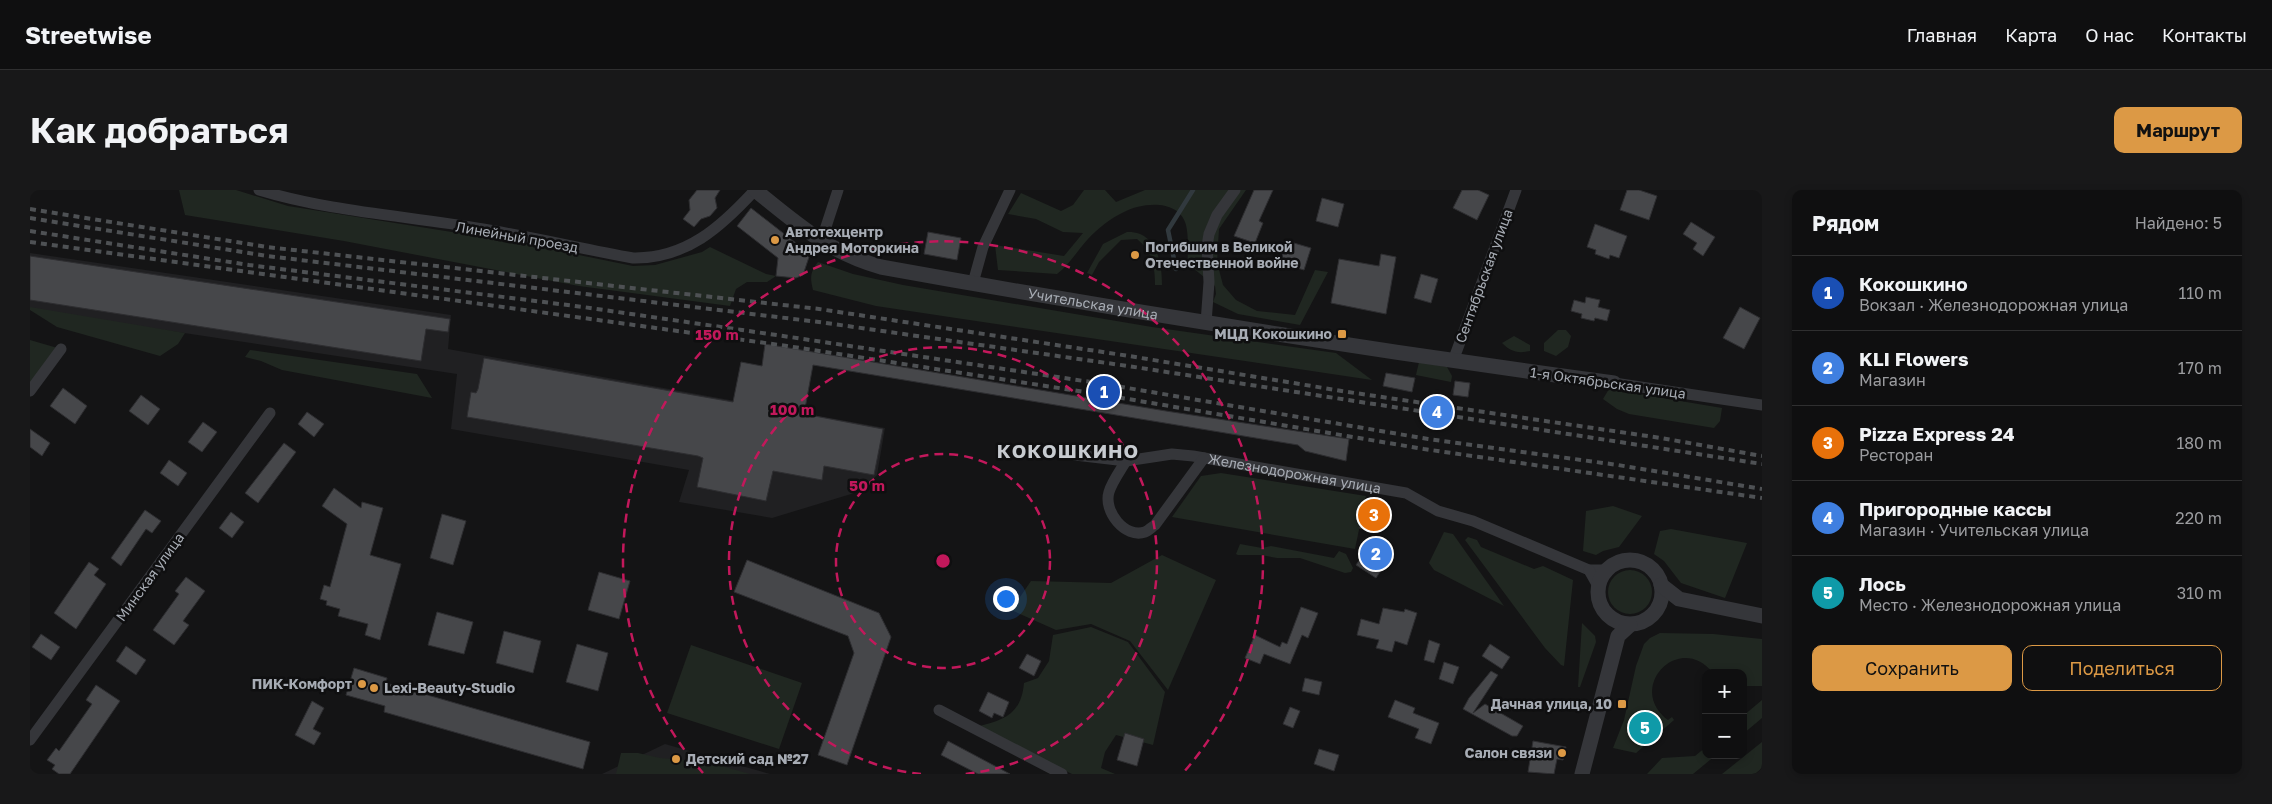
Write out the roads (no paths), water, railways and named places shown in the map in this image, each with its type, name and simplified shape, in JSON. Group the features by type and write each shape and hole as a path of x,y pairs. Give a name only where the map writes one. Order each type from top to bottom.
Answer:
{"street":[{"name":"Линейный проезд","path":"258,190 286,198 483,229 646,259 672,254 691,246 724,222 755,190"},
{"name":"Учительская улица","path":"755,190 821,242 841,254 881,267 1206,323 1453,361"},
{"path":"821,242 838,190"},
{"path":"973,283 983,247 1010,190"},
{"path":"1206,323 1209,282 1207,258 1209,234 1217,215 1235,190"},
{"name":"Сентябрьская улица","path":"1453,361 1516,190"},
{"path":"30,391 61,349"},
{"name":"1-я Октябрьская улица","path":"1453,361 1762,405"},
{"name":"Минская улица","path":"30,740 270,413"},
{"name":"Железнодорожная улица","path":"1075,455 1126,461 1172,454 1406,493 1438,511 1473,521 1589,570 1606,570 1619,562 1639,561 1656,573 1661,585 1679,599"},
{"path":"1126,461 1109,493 1110,509 1117,522 1128,531 1144,532 1155,525 1204,458"},
{"path":"1589,570 1598,586 1599,603 1611,619 1618,636"},
{"path":"1598,586 1606,570"},
{"path":"1582,774 1618,636 1630,625 1649,618 1658,607 1662,592 1661,585"},
{"path":"1658,607 1679,599 1762,616"},
{"path":"1611,619 1630,625"},
{"path":"939,710 1062,774"}],"waterway":[{"path":"1176,269 1168,230 1193,190"}],"railway":[{"path":"30,209 267,247 819,309 1129,356 1348,392 1661,438 1762,456"},
{"path":"30,218 267,256 819,322 1128,366 1762,464"},
{"path":"30,231 249,265 583,307 790,337 1104,384 1428,439 1618,465 1762,489"},
{"path":"30,242 787,346 1104,395 1424,449 1762,498"}],"place":[{"name":"Автотехцентр Андрея Моторкина","path":"775,240"},
{"name":"Погибшим в Великой Отечественной войне","path":"1135,255"},
{"name":"МЦД Кокошкино","path":"1342,334"},
{"name":"Кокошкино","path":"1104,392"},
{"name":"Пригородные кассы","path":"1437,412"},
{"name":"Pizza Express 24","path":"1374,515"},
{"name":"KLI Flowers","path":"1376,554"},
{"name":"ПИК-Комфорт","path":"362,684"},
{"name":"Lexi-Beauty-Studio","path":"374,688"},
{"name":"Дачная улица, 10","path":"1622,704"},
{"name":"Лось","path":"1645,728"},
{"name":"Салон связи","path":"1562,753"},
{"name":"Детский сад №27","path":"676,759"}],"district":[{"name":"КОКОШКИНО","path":"1068,451"}]}
